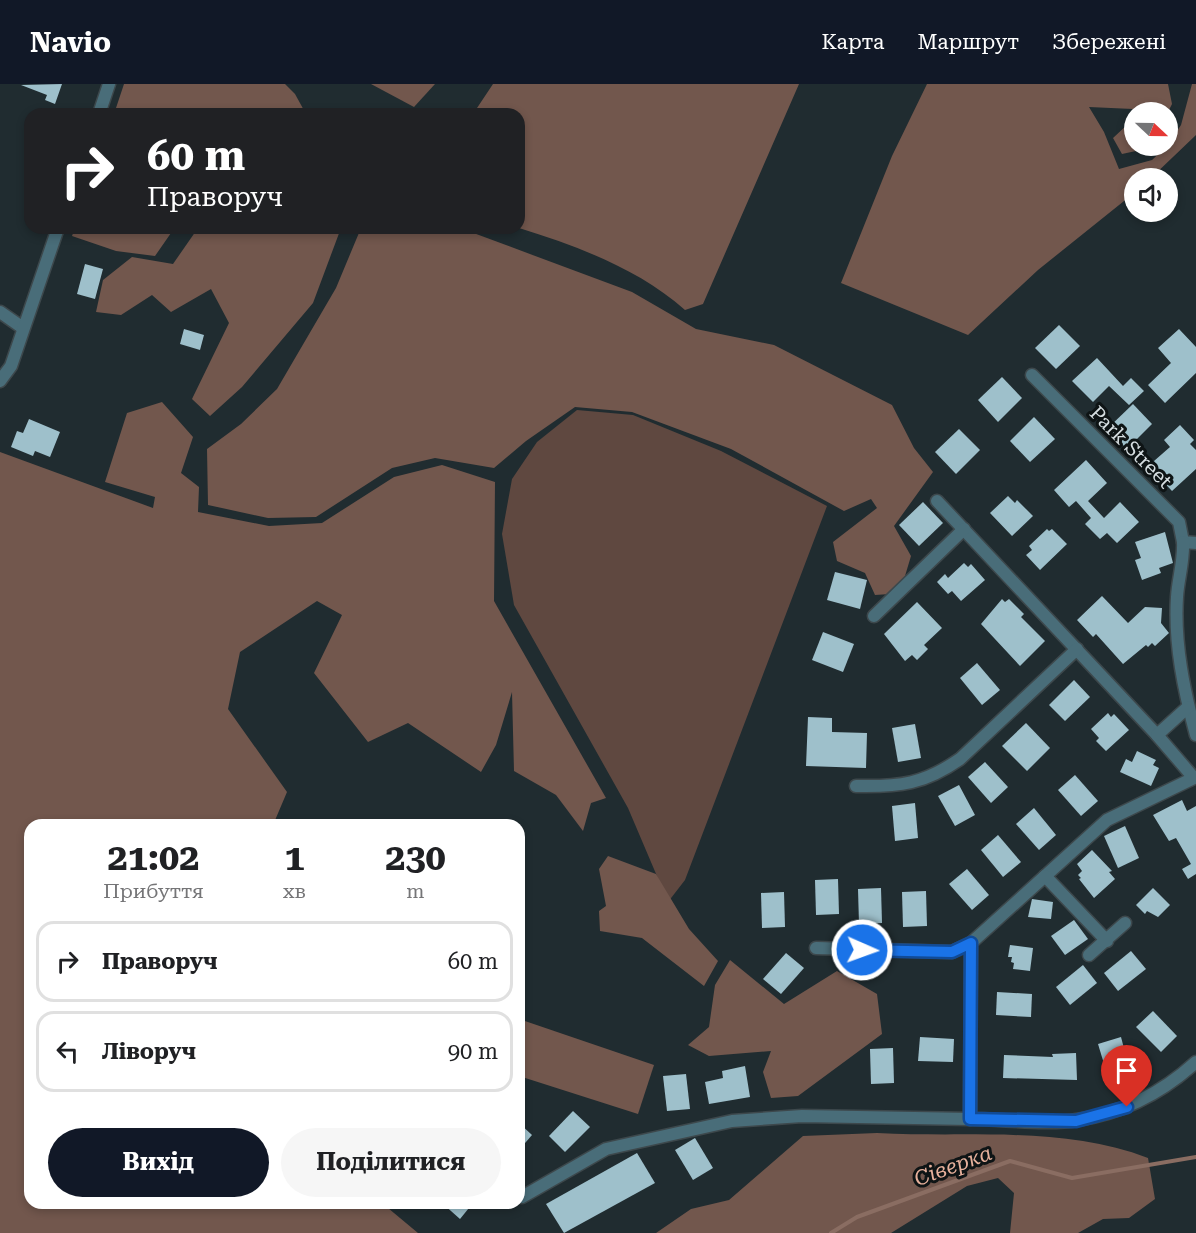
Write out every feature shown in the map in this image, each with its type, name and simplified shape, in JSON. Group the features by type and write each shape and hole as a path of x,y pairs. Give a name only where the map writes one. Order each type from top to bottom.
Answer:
{"street":[{"path":"101,108 109,84"},
{"path":"0,381 11,366 56,234"},
{"path":"0,312 23,328"},
{"name":"Park Street","path":"1032,375 1179,522 1182,542"},
{"path":"938,501 1157,735 1195,779"},
{"path":"874,616 964,529"},
{"path":"1196,543 1182,542 1184,555 1177,597 1177,638 1188,706 1196,735"},
{"path":"856,786 903,785 921,782 939,774 960,759 1077,649"},
{"path":"1157,735 1188,706"},
{"path":"1195,779 1196,765"},
{"path":"816,948 952,952 971,943 1107,820 1195,779"},
{"path":"1045,876 1107,941"},
{"path":"1089,955 1125,923"},
{"path":"970,1119 971,943"},
{"path":"525,1195 606,1149 732,1121 802,1116 1076,1121 1127,1107 1170,1086 1196,1062"}],"shaded area":[{"path":"124,84 285,84 295,94 303,108 116,108"},
{"path":"371,84 435,84 414,107"},
{"path":"493,84 799,84 703,304 685,310 648,282 606,260 525,230 525,108 477,108"},
{"path":"927,84 1168,84 1172,102 1124,102 1124,109 1089,107 1104,132 1119,169 1152,160 1156,156 1174,156 1161,168 1124,168 1124,201 1038,270 968,335 841,283 892,156"},
{"path":"1192,84 1196,84 1196,135 1178,152 1178,130"},
{"path":"1124,128 1124,154 1122,154 1113,138"},
{"path":"73,234 170,234 155,256 116,251 72,236"},
{"path":"194,234 339,234 313,303 242,387 210,416 192,399 229,323 211,289 171,312 152,295 121,315 96,312 103,280 132,257 173,264"},
{"path":"358,234 476,234 632,292 696,329 774,345 892,405 914,448 933,472 894,526 911,556 905,576 890,594 875,595 865,573 837,561 833,542 877,508 871,499 844,511 731,449 632,412 575,407 526,441 494,468 435,458 392,468 316,517 268,518 208,505 207,449 241,424 277,389 336,288"},
{"path":"162,402 193,437 181,473 199,487 198,512 269,526 322,523 394,477 442,465 495,482 494,601 606,798 591,803 583,831 556,795 514,771 512,692 496,745 481,772 408,723 368,742 314,673 342,615 317,601 240,652 228,709 287,792 276,819 24,819 24,1209 389,1209 418,1233 0,1233 0,452 153,508 155,497 105,482 127,413"},
{"path":"577,410 633,415 721,451 827,506 685,880 668,902 628,808 514,605 502,534 512,479 537,442"},
{"path":"608,856 656,874 689,929 718,961 704,986 642,938 600,931 599,911 606,906 599,869"},
{"path":"730,960 784,1004 837,971 877,994 882,1034 798,1096 771,1098 763,1072 771,1051 709,1056 688,1045 709,1027 715,985"},
{"path":"525,1021 654,1065 638,1114 525,1078"},
{"path":"877,1133 1048,1137 1115,1148 1148,1158 1155,1199 1129,1218 1103,1219 1078,1233 1010,1233 1014,1193 998,1178 967,1186 891,1233 656,1233 691,1209 729,1200 803,1136"}],"building":[{"path":"62,84 55,104 45,100 47,95 21,85"},
{"path":"85,264 103,269 95,299 77,294"},
{"path":"1059,325 1080,346 1056,369 1035,348"},
{"path":"184,329 204,335 200,350 180,344"},
{"path":"1179,329 1196,347 1196,373 1165,403 1148,385 1171,363 1158,348"},
{"path":"1097,358 1123,386 1131,378 1144,391 1129,405 1109,386 1093,402 1072,381"},
{"path":"1002,377 1022,398 998,422 978,400"},
{"path":"1133,404 1152,424 1127,449 1107,429"},
{"path":"1034,417 1055,439 1030,462 1010,441"},
{"path":"29,419 60,432 50,457 35,451 33,456 11,447 17,431 23,433"},
{"path":"1180,425 1194,440 1190,444 1196,450 1196,469 1172,491 1157,475 1160,472 1154,461 1170,447 1164,440"},
{"path":"959,429 980,450 956,474 935,452"},
{"path":"1086,460 1107,483 1088,501 1104,518 1120,502 1139,522 1117,543 1107,533 1100,539 1085,524 1091,518 1076,501 1069,507 1054,490"},
{"path":"1008,496 1015,503 1017,500 1033,516 1012,536 990,513"},
{"path":"923,502 943,523 919,546 899,525"},
{"path":"1047,529 1049,531 1052,529 1067,544 1040,570 1026,555 1032,550 1029,546"},
{"path":"1165,532 1173,563 1159,568 1161,573 1142,580 1135,560 1141,558 1135,542"},
{"path":"964,563 968,567 971,564 985,580 961,601 952,591 948,594 937,582 945,574 948,578"},
{"path":"835,572 867,580 860,609 827,600"},
{"path":"1102,596 1128,623 1145,607 1162,608 1161,623 1169,633 1155,646 1152,643 1148,647 1146,645 1123,664 1096,634 1093,637 1077,620"},
{"path":"1002,599 1005,602 1009,599 1024,614 1021,617 1045,641 1020,666 981,624"},
{"path":"917,602 942,628 924,645 928,649 917,660 912,655 905,661 884,634"},
{"path":"823,632 854,644 843,672 812,660"},
{"path":"977,663 1000,690 982,705 960,678"},
{"path":"1074,680 1090,697 1065,721 1049,705"},
{"path":"1108,713 1111,717 1114,714 1129,730 1106,751 1096,741 1099,738 1091,729"},
{"path":"808,717 832,718 832,732 867,733 866,768 806,766"},
{"path":"1026,723 1050,748 1027,771 1002,746"},
{"path":"915,724 921,758 898,762 892,728"},
{"path":"1137,751 1156,760 1153,765 1159,768 1151,786 1120,772 1126,759 1132,762"},
{"path":"985,762 1008,787 991,803 968,777"},
{"path":"1075,775 1098,801 1081,816 1058,790"},
{"path":"959,785 975,815 955,826 938,796"},
{"path":"1182,800 1187,811 1196,806 1196,874 1188,879 1182,869 1191,864 1176,838 1169,841 1153,815"},
{"path":"915,803 918,838 895,841 892,806"},
{"path":"1034,808 1056,835 1039,850 1016,824"},
{"path":"1125,826 1139,858 1118,868 1104,836"},
{"path":"998,835 1021,862 1003,877 981,850"},
{"path":"1092,850 1112,871 1109,872 1115,879 1094,898 1079,879 1081,878 1078,875 1082,871 1077,864"},
{"path":"967,869 989,895 972,910 949,884"},
{"path":"838,879 839,914 816,915 815,880"},
{"path":"881,888 882,923 859,924 858,889"},
{"path":"1153,888 1170,905 1158,917 1147,911 1145,914 1136,905"},
{"path":"926,891 927,926 903,927 902,892"},
{"path":"784,892 785,927 762,928 761,893"},
{"path":"1032,899 1053,902 1051,919 1028,917"},
{"path":"1074,920 1088,939 1065,955 1051,936"},
{"path":"1010,945 1033,948 1030,971 1013,969 1012,957 1008,957"},
{"path":"1131,951 1146,969 1118,991 1104,973"},
{"path":"786,953 804,968 781,994 763,979"},
{"path":"1083,965 1097,983 1070,1005 1056,987"},
{"path":"997,992 1032,994 1031,1017 996,1015"},
{"path":"1153,1011 1177,1036 1161,1052 1136,1027"},
{"path":"920,1037 954,1039 953,1062 918,1061"},
{"path":"1121,1037 1130,1071 1108,1077 1098,1044"},
{"path":"893,1048 894,1083 871,1084 870,1049"},
{"path":"1076,1053 1077,1080 1003,1078 1004,1055 1053,1057 1052,1054"},
{"path":"745,1066 750,1097 709,1104 705,1082 723,1078 722,1071"},
{"path":"686,1074 690,1109 667,1111 663,1076"},
{"path":"573,1111 590,1127 565,1152 549,1136"},
{"path":"525,1129 532,1135 525,1143"},
{"path":"695,1138 713,1168 693,1180 675,1150"},
{"path":"637,1153 655,1183 564,1233 546,1204"},
{"path":"449,1209 468,1209 460,1219"}],"waterway":[{"name":"Сіверка","path":"831,1233 857,1217 1010,1161 1072,1178 1196,1157"}],"route":[{"path":"862,950 952,952 971,943 970,1119 1076,1121 1127,1107"}]}
